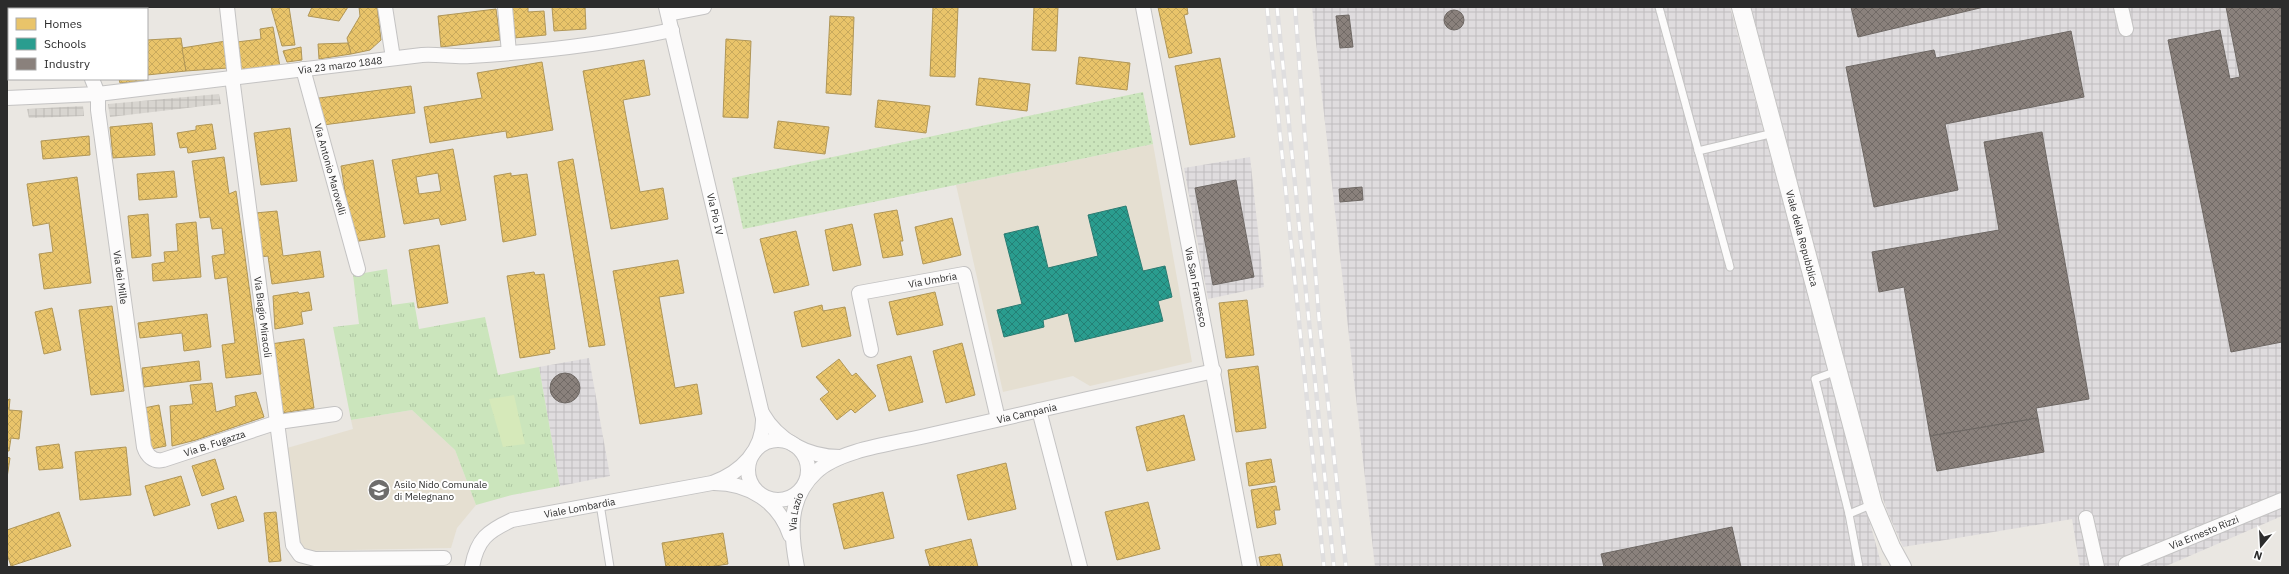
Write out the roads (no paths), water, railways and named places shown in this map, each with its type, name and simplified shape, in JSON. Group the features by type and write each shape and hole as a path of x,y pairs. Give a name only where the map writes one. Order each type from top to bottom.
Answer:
{"street":[{"name":"Via Biagio Miracoli","path":"227,7 233,78 292,541 296,551 300,555 315,559 444,558"},
{"path":"385,7 393,58"},
{"path":"505,7 509,52"},
{"path":"667,11 704,7"},
{"name":"Via San Francesco","path":"1144,7 1250,567"},
{"name":"Viale della Repubblica","path":"1740,7 1775,133 1873,504 1900,565"},
{"path":"2121,7 2126,29"},
{"name":"Via Pio IV","path":"667,11 762,413 763,423 761,438 752,455"},
{"name":"Via 23 marzo 1848","path":"7,98 98,94 393,58 440,54 468,56 593,44 672,30"},
{"name":"Via Antonio Marovelli","path":"303,69 358,269"},
{"path":"92,80 98,94"},
{"name":"Via dei Mille","path":"98,94 98,110 144,447 150,458"},
{"name":"Via Umbria","path":"871,350 859,293 964,274 998,419"},
{"name":"Via Campania","path":"804,485 824,465 840,457 998,419 1214,371"},
{"path":"1039,410 1080,567"},
{"name":"Via Pio IV","path":"762,413 777,433 794,444"},
{"name":"Via B. Fugazza","path":"150,458 155,460 163,460 278,422 335,414"},
{"path":"770,441 783,441 794,444 801,451 808,464 808,473 804,485 795,495 785,500 773,500 763,497 754,490 749,479 748,468 752,455 760,446 770,441"},
{"name":"Via Campania","path":"794,444 816,454 840,457"},
{"name":"Viale Lombardia","path":"472,567 481,541 497,527 512,520 712,483 736,472 752,455"},
{"name":"Viale Lombardia","path":"712,483 739,486 763,497"},
{"name":"Via Lazio","path":"797,567 792,539 794,513 804,485"},
{"name":"Via Lazio","path":"763,497 781,516 792,539"},
{"name":"Via Ernesto Rizzi","path":"2126,564 2282,500"},
{"path":"2086,518 2097,567"}],"lane":[{"path":"1659,7 1730,267"},
{"path":"1698,151 1775,133"},
{"path":"1837,371 1816,378 1849,514 1859,567"},
{"path":"600,504 610,567"},
{"path":"1849,514 1873,504"}],"railway":[{"path":"1267,7 1324,567"},
{"path":"1277,7 1334,567"},
{"path":"1295,7 1319,319 1346,567"}],"place":[{"name":"Asilo Nido Comunale di Melegnano","path":"379,490"}]}
